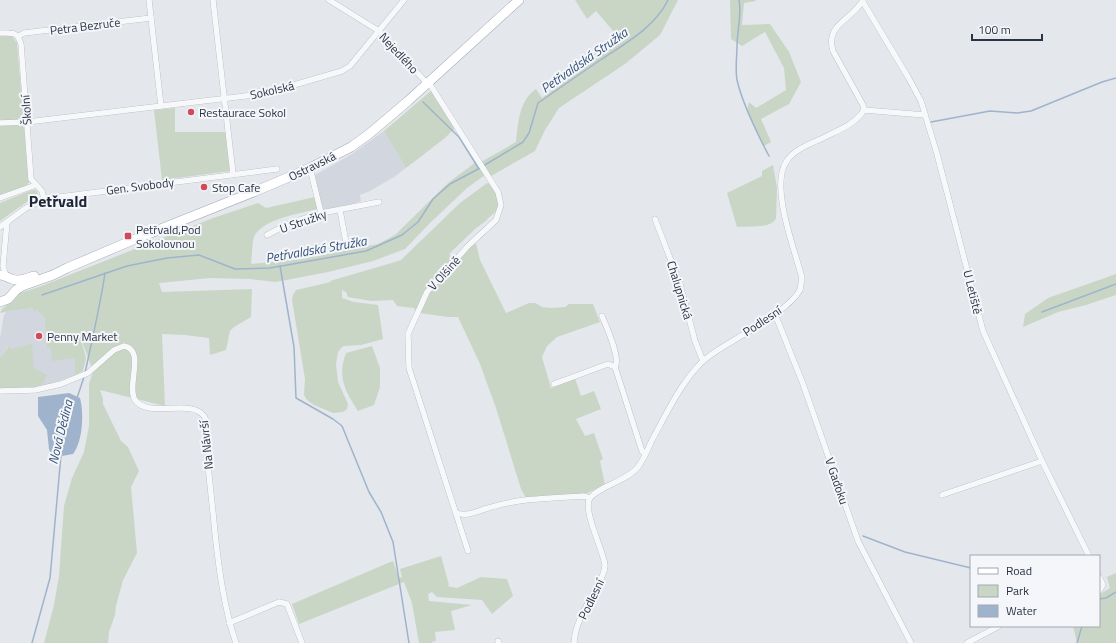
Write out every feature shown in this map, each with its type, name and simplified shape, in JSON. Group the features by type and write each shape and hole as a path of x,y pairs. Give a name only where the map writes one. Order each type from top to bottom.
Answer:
{"main road":[{"name":"Ostravská","path":"0,302 8,299 22,286 53,275 310,168 351,146 369,134 519,0"},
{"name":"Ostravská","path":"4,273 19,280 51,270 67,268"},
{"path":"4,273 14,285 13,293"}],"street":[{"path":"149,0 161,106"},
{"path":"213,0 233,174"},
{"name":"Nejedlého","path":"329,0 379,31 424,80 428,82"},
{"name":"Sokolská","path":"0,123 27,122 263,94 342,71 350,66 404,0"},
{"path":"863,1 834,29 831,37 831,44 833,51 863,104 864,110 925,115"},
{"name":"U Letiště","path":"863,1 921,101 937,154 983,331 1042,461 1089,555"},
{"name":"Petra Bezruče","path":"18,36 24,33 151,18"},
{"path":"0,33 13,33 18,36"},
{"name":"Školní","path":"18,36 21,44 31,179 42,191 44,199"},
{"name":"V Olšině","path":"428,82 435,90 498,192 501,205 496,220 468,246 427,292 408,334 409,368 468,551"},
{"name":"Podlesní","path":"574,643 574,633 602,578 605,567 588,508 590,498 601,490 626,478 638,467 682,388 698,365 711,354 775,314 795,297 801,288 802,278 782,203 780,181 782,170 786,161 794,153 857,119 864,110"},
{"path":"310,168 321,213"},
{"name":"Gen. Svobody","path":"0,227 26,208 44,199 277,169"},
{"path":"0,198 36,185"},
{"name":"U Stružky","path":"267,235 290,223 321,213 379,202"},
{"name":"U Stružky","path":"340,210 347,248"},
{"name":"Chalupnická","path":"655,219 680,284 703,361"},
{"path":"4,273 7,222"},
{"name":"V Gaďoku","path":"775,314 803,384 858,541 911,643"},
{"path":"602,316 611,338 617,361 615,368 642,451 645,454"},
{"name":"Na Návrší","path":"0,391 35,390 61,384 88,373 114,350 124,346 130,348 133,352 133,392 135,400 138,403 154,408 191,410 203,415 207,430 209,471 219,571 229,623 236,643"},
{"path":"554,384 608,364 615,368"},
{"path":"942,495 1042,461"},
{"path":"456,513 464,516 492,507 525,500 584,496 590,498"},
{"path":"1100,579 1103,585 1100,590"},
{"path":"229,623 279,602 287,604 302,643"},
{"path":"967,643 997,627"}],"shaded area":[{"path":"384,131 406,168 394,177 360,195 361,201 341,208 325,211 321,206 315,175 352,154"},
{"path":"33,308 44,317 47,348 51,347 74,358 75,375 39,387 34,368 11,349 10,346 0,357 0,338 4,315 6,312"}],"green space":[{"path":"575,0 678,0 660,35 625,64 559,108 545,130 535,151 491,176 481,162 516,142 520,113 526,99 530,94 536,89 542,98 596,59 594,54 619,38 596,11 587,19"},
{"path":"730,0 756,1 744,3 742,25 770,24 789,52 801,82 789,104 761,119 771,142 764,146 747,111 749,102 756,108 786,90 784,68 765,32 742,46 731,39"},
{"path":"0,36 12,36 17,43 29,182 27,186 0,196"},
{"path":"432,90 456,127 445,138 406,168 384,131"},
{"path":"175,108 175,132 226,132 230,171 162,180 154,110"},
{"path":"476,162 485,175 467,188 405,249 373,261 328,272 276,282 250,279 210,278 159,283 162,292 252,289 251,317 230,331 226,350 210,355 209,338 162,334 165,406 100,390 103,404 121,441 128,447 139,471 131,487 137,553 123,580 115,615 109,632 108,643 44,643 54,605 59,576 64,506 72,478 84,452 89,426 89,384 93,371 80,336 86,358 83,371 75,375 74,358 52,361 51,348 47,348 44,317 36,310 34,312 33,308 0,313 2,309 14,300 20,293 39,287 213,218 258,203 266,208 315,197 318,209 273,221 258,231 253,240 251,264 303,259 378,244 395,235 448,183"},
{"path":"773,165 777,188 776,218 774,222 753,227 737,227 727,193 762,176 762,171"},
{"path":"487,183 493,185 496,190 499,200 498,208 487,220 475,229 449,254 452,258 433,282 417,313 414,308 397,306 393,300 371,301 348,297 346,292 342,290 342,298 354,302 378,305 383,339 361,345 344,346 338,352 336,364 338,382 348,404 347,409 343,412 333,413 314,405 307,400 304,395 305,379 292,300 296,290 331,282 330,281 401,260 460,203"},
{"path":"32,190 36,190 38,193 36,197 0,221 0,203"},
{"path":"476,243 480,260 506,313 529,303 535,303 542,307 551,308 565,307 569,304 593,304 600,322 557,337 547,346 542,357 551,388 575,378 581,396 594,391 601,409 576,419 585,436 594,433 603,459 600,461 605,485 583,495 526,498 521,489 496,408 480,364 458,317 420,313 430,293 451,264"},
{"path":"1116,274 1116,295 1058,312 1023,327 1025,314 1048,298"},
{"path":"32,344 34,368 47,375 43,383 39,387 0,390 0,357 10,345 11,349"},
{"path":"372,346 380,368 380,387 374,405 358,411 349,397 344,384 342,377 343,362 346,353"},
{"path":"441,556 449,585 447,586 457,588 481,577 507,579 513,596 492,614 482,600 437,597 432,592 428,594 429,601 472,605 451,611 455,630 435,632 436,641 432,643 419,643 412,603 404,582 299,624 292,604 393,561 399,578 402,577 400,569"},
{"path":"1116,573 1116,643 1077,643 1073,627 1100,627 1100,594 1110,588 1107,577"}],"water":[{"path":"69,393 80,398 82,411 81,435 73,454 56,457 51,454 47,430 38,416 38,397"}],"waterway":[{"name":"Petřvaldská Stružka","path":"483,166 523,142 529,133 538,103 639,34 656,18 668,0"},
{"path":"739,0 740,11 736,63 737,80 746,108 769,156"},
{"path":"931,122 990,111 1017,113 1031,111 1102,82 1116,78"},
{"path":"423,102 459,137 479,169"},
{"name":"Petřvaldská Stružka","path":"42,295 127,266 167,258 199,255 235,269 270,268 366,251 402,235 418,222 433,199 450,184 480,168"},
{"path":"280,266 294,347 296,398 333,419 342,426 369,492 381,512 393,542 409,643"},
{"name":"Nová Dědina","path":"85,373 105,273"},
{"path":"1042,312 1116,284"},
{"name":"Nová Dědina","path":"77,398 84,377"},
{"name":"Nová Dědina","path":"32,643 50,578 61,455"},
{"path":"863,536 905,552 970,568"},
{"path":"1100,599 1106,598 1116,592"},
{"path":"1077,643 1082,627"}],"place":[{"name":"Restaurace Sokol","path":"191,112"},
{"name":"Stop Cafe","path":"204,187"},
{"name":"Petřvald,Pod Sokolovnou","path":"128,236"},
{"name":"Penny Market","path":"39,336"}],"district":[{"name":"Petřvald","path":"58,201"}]}
